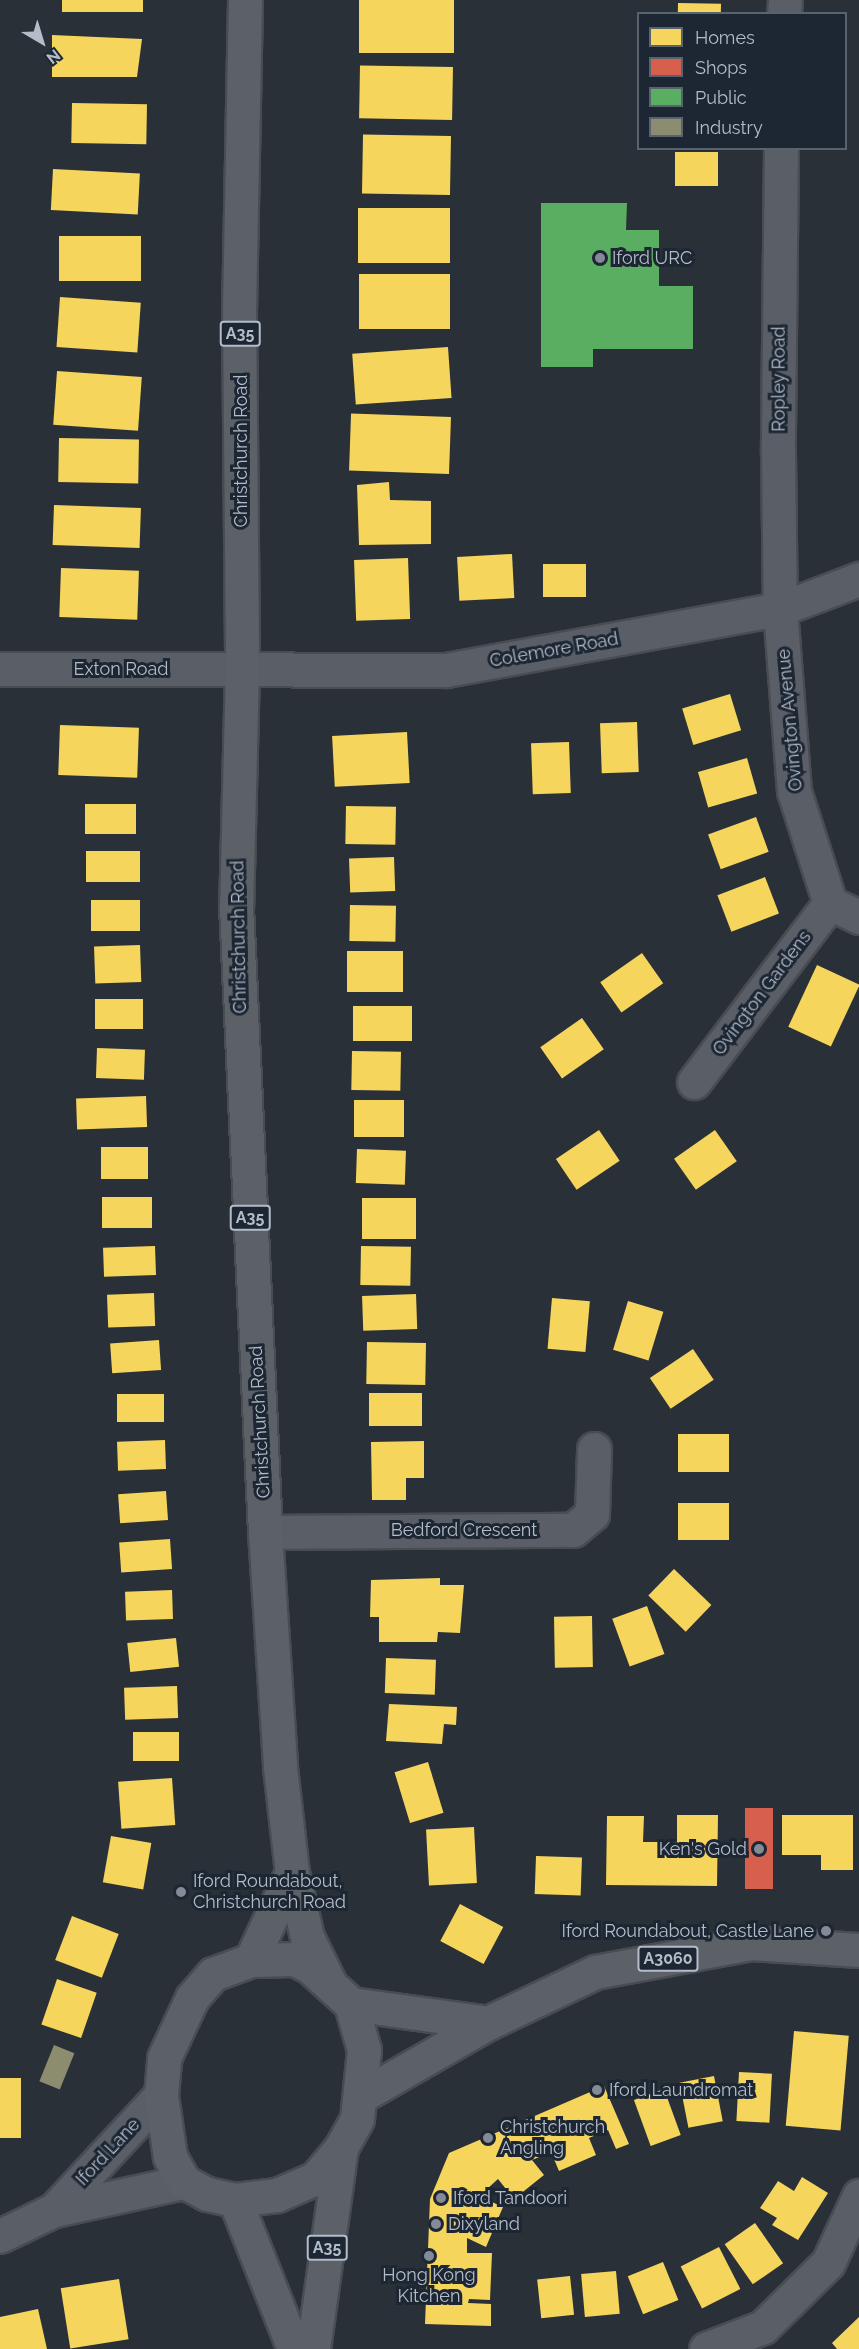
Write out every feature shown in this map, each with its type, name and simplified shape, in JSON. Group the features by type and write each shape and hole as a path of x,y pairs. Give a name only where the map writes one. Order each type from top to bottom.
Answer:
{"main road":[{"name":"Christchurch Road","path":"245,0 239,309 242,668 236,906 265,1532 280,1767 292,1872 307,1937 340,1994 364,2050 357,2119 340,2148"},
{"path":"251,1960 292,1872"},
{"name":"A3060","path":"361,2096 488,2024 595,1972 752,1943 859,1950"},
{"path":"340,2148 316,2178 277,2195 235,2200 207,2194 184,2182 170,2157 160,2095 164,2058 192,1998 213,1974 251,1960 294,1959 309,1966 340,1994 488,2024"},
{"name":"A35","path":"313,2349 340,2148"},
{"path":"235,2200 294,2349"}],"street":[{"name":"Ropley Road","path":"780,609 778,453 781,150"},
{"name":"Colemore Road","path":"242,668 446,670 780,609 859,579"},
{"name":"Ovington Avenue","path":"780,609 794,790 830,903"},
{"name":"Exton Road","path":"0,669 242,668"},
{"path":"830,903 859,917"},
{"name":"Ovington Gardens","path":"694,1082 830,903"},
{"name":"Bedford Crescent","path":"265,1532 573,1530 592,1514 594,1449"},
{"name":"Iford Lane","path":"54,2210 160,2095"},
{"name":"Iford Lane","path":"0,2236 54,2210 184,2182"},
{"path":"706,2349 763,2327 828,2263 859,2196"}],"building: Homes":[{"path":"62,0 143,0 143,12 62,12"},
{"path":"359,0 454,0 454,53 359,53"},
{"path":"678,3 721,4 721,12 678,12"},
{"path":"52,35 142,39 137,77 52,77"},
{"path":"360,65 453,67 452,120 359,118"},
{"path":"72,103 147,104 146,144 71,143"},
{"path":"363,134 451,136 450,195 362,193"},
{"path":"675,152 718,152 718,186 675,186"},
{"path":"53,169 140,174 138,214 51,210"},
{"path":"358,208 450,208 450,263 358,263"},
{"path":"59,236 141,236 141,281 59,281"},
{"path":"359,274 450,274 450,329 359,329"},
{"path":"60,297 141,303 137,353 57,347"},
{"path":"448,347 452,398 356,405 352,354"},
{"path":"57,371 142,377 138,431 53,425"},
{"path":"351,414 451,417 449,474 349,470"},
{"path":"59,438 139,439 138,483 58,482"},
{"path":"389,482 390,500 431,501 431,544 359,545 357,485"},
{"path":"54,505 141,508 140,548 53,545"},
{"path":"512,554 514,598 459,601 457,557"},
{"path":"408,558 410,619 356,621 354,560"},
{"path":"543,564 586,564 586,597 543,597"},
{"path":"61,568 139,571 137,620 59,617"},
{"path":"730,694 741,730 693,745 682,709"},
{"path":"637,722 639,772 602,773 600,723"},
{"path":"60,725 139,728 137,778 58,775"},
{"path":"407,732 410,783 335,787 332,736"},
{"path":"569,742 571,793 533,794 531,743"},
{"path":"747,758 757,794 708,808 698,772"},
{"path":"85,804 136,804 136,834 85,834"},
{"path":"346,806 396,807 395,845 345,844"},
{"path":"756,817 769,852 721,869 708,834"},
{"path":"86,851 140,851 140,882 86,882"},
{"path":"394,857 395,891 350,893 349,859"},
{"path":"765,877 779,913 731,932 717,895"},
{"path":"91,900 140,900 140,931 91,931"},
{"path":"350,905 396,906 395,942 349,941"},
{"path":"140,945 141,982 95,984 94,947"},
{"path":"347,951 403,951 403,992 347,992"},
{"path":"642,953 663,983 621,1013 600,982"},
{"path":"817,965 859,985 831,1046 788,1027"},
{"path":"95,999 143,999 143,1029 95,1029"},
{"path":"353,1006 412,1006 412,1041 353,1041"},
{"path":"582,1018 604,1049 562,1078 540,1047"},
{"path":"97,1048 145,1050 144,1080 96,1078"},
{"path":"352,1051 401,1052 400,1091 351,1090"},
{"path":"146,1096 147,1127 77,1129 76,1098"},
{"path":"354,1100 404,1100 404,1137 354,1137"},
{"path":"599,1130 620,1161 577,1190 556,1159"},
{"path":"715,1130 737,1161 696,1190 674,1159"},
{"path":"101,1147 148,1147 148,1179 101,1179"},
{"path":"357,1149 406,1151 405,1185 356,1183"},
{"path":"102,1197 152,1197 152,1228 102,1228"},
{"path":"362,1198 416,1198 416,1239 362,1239"},
{"path":"155,1246 156,1275 104,1277 103,1248"},
{"path":"361,1246 411,1247 410,1286 360,1285"},
{"path":"154,1293 155,1326 108,1328 107,1295"},
{"path":"416,1294 417,1329 363,1331 362,1296"},
{"path":"552,1298 590,1301 585,1352 548,1349"},
{"path":"628,1301 663,1312 648,1361 613,1350"},
{"path":"159,1340 161,1370 112,1373 110,1343"},
{"path":"367,1342 426,1343 425,1385 366,1384"},
{"path":"693,1349 714,1380 671,1409 650,1378"},
{"path":"369,1393 422,1393 422,1426 369,1426"},
{"path":"117,1394 164,1394 164,1422 117,1422"},
{"path":"678,1434 729,1434 729,1472 678,1472"},
{"path":"165,1440 166,1469 118,1471 117,1442"},
{"path":"424,1441 424,1478 406,1478 406,1500 372,1500 371,1442"},
{"path":"166,1491 168,1520 120,1523 118,1494"},
{"path":"678,1503 729,1503 729,1540 678,1540"},
{"path":"170,1539 172,1569 121,1572 119,1543"},
{"path":"674,1569 711,1605 686,1632 648,1596"},
{"path":"440,1578 440,1585 464,1585 460,1633 438,1632 437,1642 379,1642 379,1617 370,1617 371,1580"},
{"path":"172,1590 173,1619 126,1621 125,1592"},
{"path":"647,1606 664,1654 630,1667 612,1619"},
{"path":"592,1616 593,1667 555,1668 554,1617"},
{"path":"176,1638 179,1667 130,1672 127,1643"},
{"path":"386,1658 436,1660 435,1695 385,1693"},
{"path":"177,1686 178,1718 125,1720 124,1688"},
{"path":"389,1704 457,1707 456,1725 444,1724 442,1744 386,1741"},
{"path":"133,1732 179,1732 179,1761 133,1761"},
{"path":"428,1762 443,1813 410,1823 395,1772"},
{"path":"172,1778 175,1825 121,1829 118,1782"},
{"path":"677,1815 718,1815 717,1886 606,1885 607,1816 644,1816 643,1842 677,1842"},
{"path":"782,1815 853,1815 853,1870 821,1870 821,1855 782,1855"},
{"path":"474,1827 477,1883 429,1885 426,1830"},
{"path":"111,1836 151,1843 143,1889 103,1882"},
{"path":"536,1856 582,1858 581,1896 535,1894"},
{"path":"460,1904 503,1927 484,1964 440,1941"},
{"path":"72,1916 119,1934 102,1978 55,1960"},
{"path":"57,1979 97,1993 81,2038 41,2024"},
{"path":"794,2031 849,2036 841,2130 786,2126"},
{"path":"739,2072 772,2074 769,2123 736,2121"},
{"path":"714,2076 723,2121 688,2128 680,2083"},
{"path":"0,2078 21,2078 21,2138 0,2138"},
{"path":"604,2086 629,2144 616,2149 608,2130 589,2138 596,2155 559,2171 551,2152 532,2160 544,2175 514,2199 498,2179 487,2189 483,2198 503,2207 486,2247 467,2238 467,2253 492,2253 490,2300 469,2299 468,2303 491,2304 491,2326 425,2324 430,2199 449,2153"},
{"path":"664,2089 681,2135 651,2146 634,2100"},
{"path":"802,2177 828,2193 798,2240 772,2225 777,2218 760,2208 778,2181 794,2191"},
{"path":"755,2223 783,2263 753,2284 725,2244"},
{"path":"719,2247 740,2289 702,2308 681,2267"},
{"path":"663,2262 678,2300 643,2314 628,2276"},
{"path":"616,2271 620,2314 585,2317 581,2274"},
{"path":"570,2276 574,2315 541,2318 537,2279"},
{"path":"119,2279 129,2339 70,2348 61,2288"},
{"path":"38,2309 47,2349 0,2349 0,2317"},
{"path":"859,2317 859,2349 837,2349 832,2343"}],"building: Shops":[{"name":"Ken's Gold","path":"745,1808 773,1808 773,1889 745,1889"}],"building: Public":[{"name":"Iford URC","path":"541,203 627,203 626,230 659,230 659,286 693,286 693,349 593,349 593,367 541,367"}],"building: Industry":[{"path":"54,2045 74,2053 60,2089 39,2081"}],"place":[{"name":"Iford URC","path":"600,258"},
{"name":"Ken's Gold","path":"759,1849"},
{"name":"Iford Roundabout, Christchurch Road","path":"181,1892"},
{"name":"Iford Roundabout, Castle Lane","path":"826,1931"},
{"name":"Iford Laundromat","path":"597,2090"},
{"name":"Christchurch Angling","path":"488,2138"},
{"name":"Iford Tandoori","path":"441,2198"},
{"name":"Dixyland","path":"436,2224"},
{"name":"Hong Kong Kitchen","path":"429,2256"}]}
